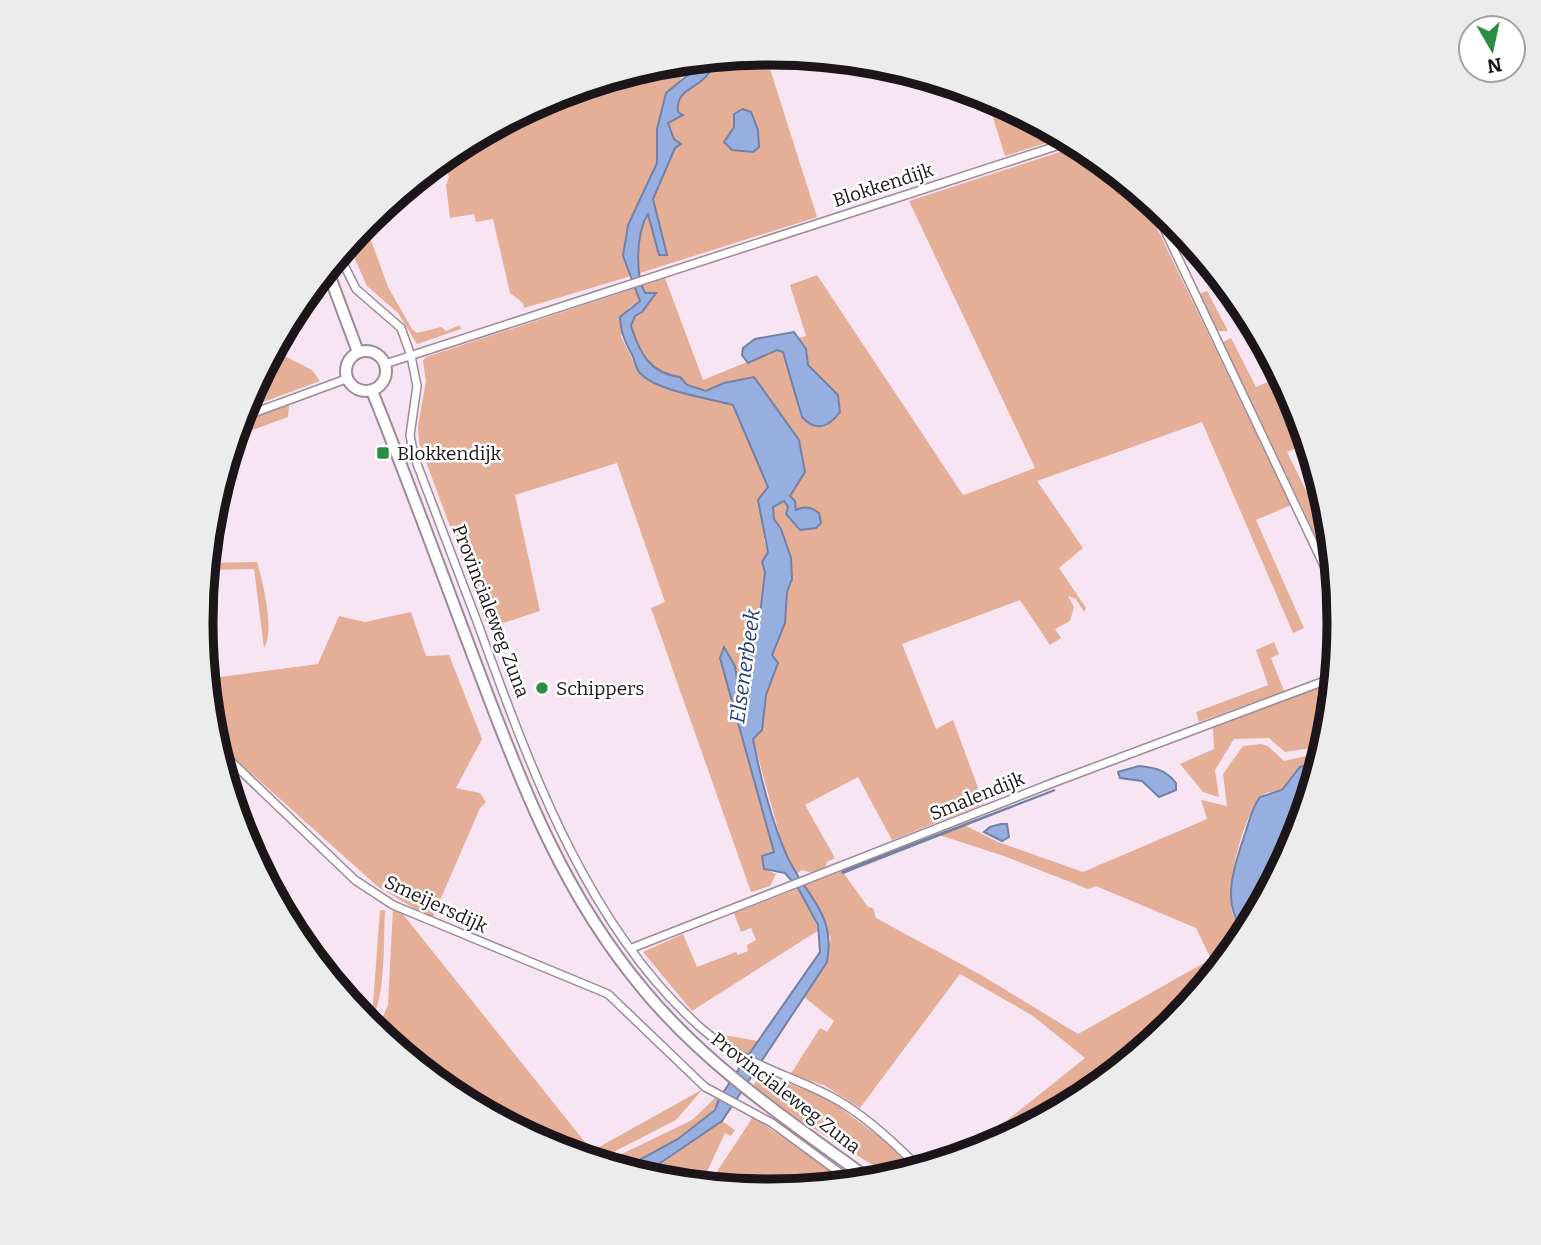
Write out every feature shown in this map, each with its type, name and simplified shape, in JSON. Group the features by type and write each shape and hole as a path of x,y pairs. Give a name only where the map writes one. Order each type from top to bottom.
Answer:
{"main road":[{"path":"331,279 358,352"},
{"path":"358,352 376,353 385,364 385,379 372,391 360,391 346,379 346,364 358,352"},
{"name":"Provincialeweg Zuna","path":"372,391 515,768 551,851 574,892 631,975 665,1015 750,1091 860,1173"}],"street":[{"name":"Blokkendijk","path":"385,364 1059,145"},
{"path":"1163,226 1325,567"},
{"name":"Provincialeweg Zuna","path":"343,265 356,289 401,328 411,356 417,386 410,435 414,456 497,678 552,815 583,874 632,948 701,1027 762,1069 829,1095 897,1145 913,1162"},
{"path":"253,413 346,379"},
{"name":"Smalendijk","path":"632,948 1325,681"},
{"name":"Smeijersdijk","path":"230,761 355,880 393,905 608,995"},
{"name":"Provincialeweg Zuna","path":"608,995 682,1067 719,1094 772,1123 843,1175"}],"shaded area":[{"path":"769,65 817,217 637,274 640,233 649,214 659,255 667,254 653,199 675,148 681,144 674,139 668,123 683,114 678,112 678,104 684,93 704,79 711,69","holes":["751,112 758,130 752,152 732,150 724,142 734,127"]},
{"path":"692,71 681,78 657,129 657,163 626,232 623,256 631,276 524,308 523,303 510,293 493,219 476,222 474,214 450,218 446,185 449,177 446,170 461,159 492,139 557,107 626,84"},
{"path":"991,110 1052,141 1005,156"},
{"path":"1066,150 1110,180 1150,214 1291,505 1256,520 1304,628 1293,633 1202,422 1037,481 1083,548 1059,568 1086,608 1084,612 1076,599 1068,596 1074,607 1070,621 1055,629 1061,638 1050,645 1020,600 902,644 936,729 953,720 984,804 892,840 858,777 805,805 835,858 827,862 825,868 810,872 801,870 796,875 783,847 753,739 762,730 766,695 778,663 772,655 785,623 787,592 792,579 791,558 781,529 774,519 773,507 784,501 796,510 724,383 706,391 687,385 680,377 661,371 642,353 631,326 635,316 642,312 655,294 645,293 641,286 665,278 703,380 777,350 783,352 802,417 838,395 808,365 806,349 798,338 806,336 790,285 817,275 963,495 1035,468 909,201"},
{"path":"369,235 388,287 412,329 417,333 441,327 446,331 460,325 461,329 417,344 398,313 367,286 352,254"},
{"path":"635,288 640,302 629,307 621,337 639,372 669,389 733,405 768,487 764,540 768,552 763,562 765,572 759,624 749,637 746,671 737,689 725,648 720,658 774,853 764,869 776,874 770,886 751,892 651,608 665,602 617,463 515,495 540,611 488,628 419,443 418,426 426,381 423,361 426,357"},
{"path":"1207,291 1228,331 1218,331 1198,294"},
{"path":"1231,338 1256,387 1273,380 1299,443 1300,446 1287,452 1318,515 1323,552 1223,342"},
{"path":"281,354 312,370 320,381 257,404"},
{"path":"289,405 288,417 246,433 251,418"},
{"path":"257,562 268,619 264,648 254,569 216,570 217,563"},
{"path":"411,612 426,656 449,655 482,739 456,788 480,793 486,802 480,808 432,919 377,886 228,753 223,731 216,678 318,664 339,616 365,622"},
{"path":"1274,642 1279,654 1271,658 1284,691 1199,722 1196,712 1268,685 1256,650"},
{"path":"1324,685 1314,748 1285,752 1269,738 1234,739 1215,770 1219,797 1203,792 1180,764 1214,749 1213,728"},
{"path":"1243,746 1268,746 1284,761 1312,755 1309,766 1298,769 1282,790 1266,793 1250,815 1234,867 1231,900 1232,912 1239,925 1234,932 1213,962 1165,1017 1110,1065 1049,1106 986,1137 1085,1058 1033,1016 960,974 860,1108 824,1085 790,1075 820,1028 827,1032 834,1021 804,997 821,970 831,938 805,885 842,871 868,907 873,908 876,918 981,975 1078,1034 1211,959 1196,928 1096,886 1088,889 1004,856 939,835 964,825 998,842 1083,872 1207,819 1201,800 1227,806 1223,774"},
{"path":"1270,871 1262,885 1262,877"},
{"path":"799,888 819,930 692,1011 643,952 683,934 697,967 736,952 738,955 748,951 747,945 756,940 751,928 741,932 734,913"},
{"path":"393,908 402,913 592,1151 703,1089 676,1120 607,1155 591,1151 557,1138 524,1123 461,1086 431,1065 381,1021 388,1005"},
{"path":"380,910 385,910 381,986 374,1015 370,1011 373,1004"},
{"path":"701,1031 758,1041 740,1067"},
{"path":"760,1073 827,1098 911,1162 880,1170 801,1121 753,1086"},
{"path":"715,1098 719,1099 704,1120 662,1149 634,1163 614,1158 692,1120"},
{"path":"753,1117 839,1175 770,1180 714,1176"},
{"path":"722,1121 735,1130 731,1136 725,1133 705,1176 653,1168"}],"water":[{"path":"712,68 704,79 680,98 678,112 683,115 668,123 674,139 681,144 675,148 653,199 667,255 659,255 648,214 639,242 638,265 645,293 656,293 642,312 635,316 631,326 638,345 648,360 661,371 680,377 687,385 706,391 724,383 754,377 799,440 805,472 790,496 795,501 796,510 813,509 819,513 821,523 816,528 800,530 786,514 788,507 784,501 773,507 774,519 781,529 791,558 792,579 787,592 785,623 772,655 778,663 766,695 762,730 753,739 779,836 791,865 816,902 827,928 829,944 827,962 722,1121 653,1168 634,1163 678,1139 715,1110 740,1067 820,952 818,925 798,888 785,873 764,869 762,856 774,852 720,658 724,647 735,666 738,686 746,671 749,637 759,623 765,572 762,562 768,552 758,500 768,487 733,405 696,397 658,385 648,379 637,369 620,323 620,317 640,301 623,256 628,225 657,163 657,129 666,93 693,71"},
{"path":"743,109 751,112 758,130 759,147 753,152 732,150 724,142 734,127 734,114"},
{"path":"794,332 806,349 808,365 838,395 840,412 826,425 812,425 802,417 783,352 777,350 748,363 742,355 743,348 755,339"},
{"path":"1309,765 1286,836 1270,871 1262,877 1262,885 1254,901 1239,924 1231,900 1231,888 1252,811 1260,797 1282,790 1300,767"},
{"path":"1139,766 1164,772 1176,783 1176,790 1159,797 1142,781 1120,778 1118,772"},
{"path":"1055,790 843,873 842,871"},
{"path":"1007,824 1009,837 1002,841 984,832 990,827"}],"place":[{"name":"Blokkendijk","path":"383,453"},
{"name":"Schippers","path":"542,688"}],"water label":[{"name":"Elsenerbeek","path":"745,666"}]}
